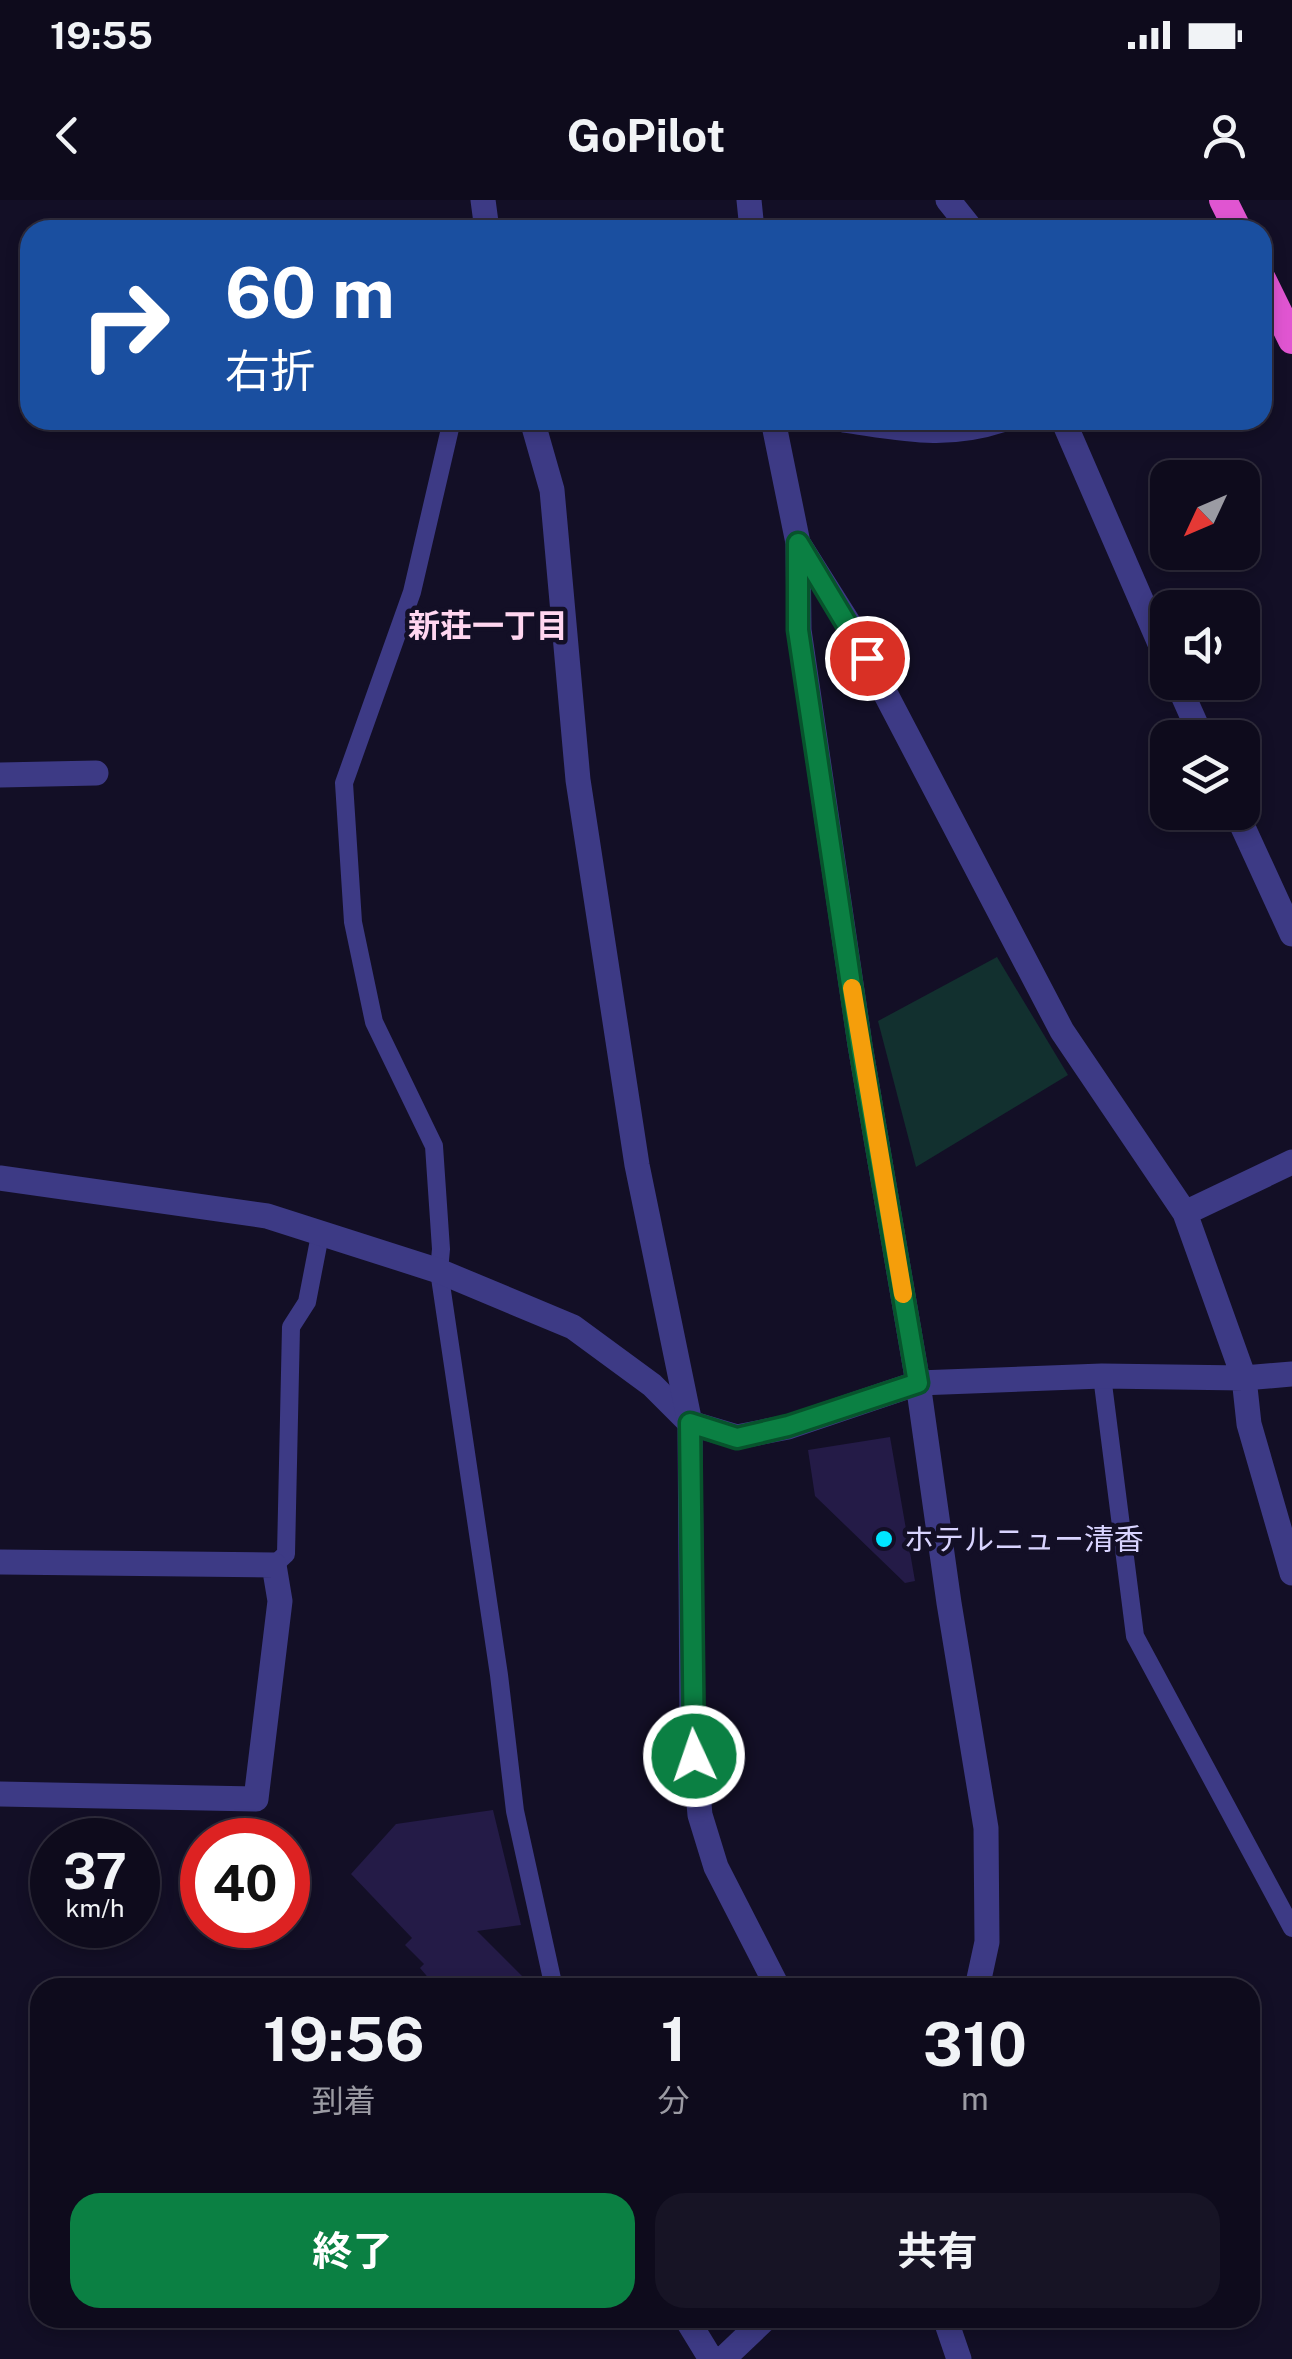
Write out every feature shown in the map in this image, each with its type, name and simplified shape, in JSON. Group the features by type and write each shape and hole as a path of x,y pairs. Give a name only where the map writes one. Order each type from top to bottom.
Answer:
{"highway":[{"path":"1272,302 1292,340"}],"street":[{"path":"948,200 964,220"},
{"path":"535,430 552,490 578,780 628,1109 690,1423 692,1726 700,1815 716,1867 773,1978"},
{"path":"775,430 798,543 798,630 860,1045 918,1383 986,1828 987,1942 980,1978"},
{"path":"911,430 973,430"},
{"path":"1068,430 1150,620"},
{"path":"798,543 850,624 1062,1031 1186,1213 1244,1378 1249,1424 1292,1574"},
{"path":"0,775 96,773"},
{"path":"1244,830 1292,934"},
{"path":"1186,1213 1292,1162"},
{"path":"0,1178 267,1216 439,1271 573,1327 652,1384 690,1423 737,1438 788,1426 918,1383 1292,1374"},
{"path":"0,1562 274,1565 280,1601 256,1799 0,1794"},
{"path":"692,2328 711,2359"},
{"path":"723,2359 746,2350 760,2328"},
{"path":"948,2328 959,2359"}],"lane":[{"path":"450,430 412,592 344,783 354,922 374,1022 434,1146 439,1271 499,1675 515,1811 552,1978"},
{"path":"274,1565 286,1554 291,1327 307,1302 320,1235"},
{"path":"1102,1376 1135,1636 1292,1928"}],"green space":[{"path":"997,957 1068,1075 916,1167 878,1021"}],"building":[{"name":"ホテルニュー清香","path":"890,1437 915,1581 905,1583 815,1496 808,1450"},
{"path":"493,1810 521,1925 477,1931 524,1978 428,1978 420,1968 424,1964 405,1945 412,1938 351,1874 396,1824"}],"slow traffic":[{"path":"852,988 903,1294"}],"place":[{"name":"ホテルニュー清香","path":"884,1539"}],"district":[{"name":"新荘一丁目","path":"488,625"}],"route":[{"path":"694,1756 690,1423 737,1438 788,1426 918,1383 860,1045 798,630 798,543 867,658"}]}
